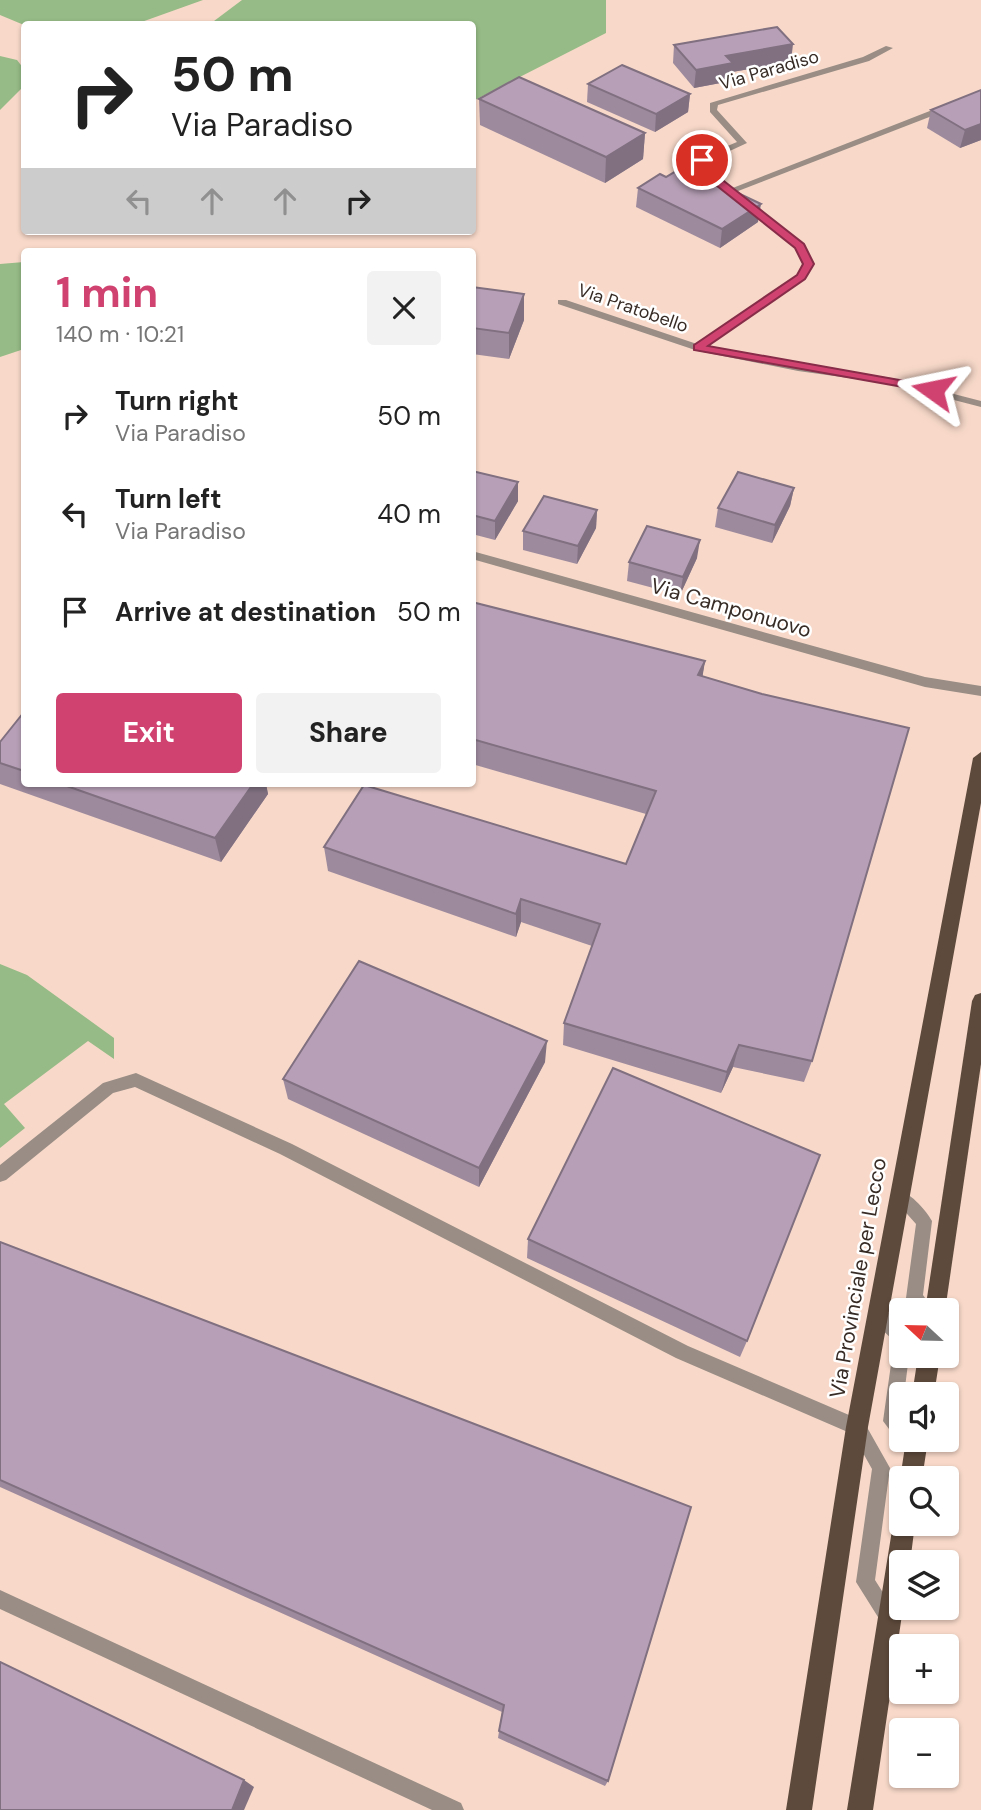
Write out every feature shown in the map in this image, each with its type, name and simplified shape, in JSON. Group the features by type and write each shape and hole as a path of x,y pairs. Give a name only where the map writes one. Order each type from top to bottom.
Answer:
{"main road":[{"name":"Via Provinciale per Lecco","path":"799,1810 857,1427 981,758"},
{"path":"937,1298 981,1001"},
{"path":"860,1810 890,1620"}],"street":[{"name":"Via Paradiso","path":"698,348 801,277 808,264 800,246 699,165 702,160 743,142 713,110 714,103 866,59 890,48"},
{"path":"730,191 981,94"},
{"name":"Via Pratobello","path":"562,302 698,348 798,368 892,381 981,404"},
{"name":"Via Camponuovo","path":"476,556 925,682 981,691"},
{"path":"0,1175 108,1088 136,1080 286,1149 682,1352 857,1427 881,1468 865,1582 889,1617"},
{"path":"900,1197 924,1221 914,1298"},
{"path":"878,1314 889,1325"},
{"path":"0,1599 454,1810"}],"green space":[{"path":"0,0 203,0 144,21 21,21 21,24 0,15"},
{"path":"242,0 606,0 606,33 476,99 476,21 214,21"},
{"path":"0,56 17,60 21,65 21,89 0,110"},
{"path":"21,262 21,350 0,357 0,264"},
{"path":"0,964 27,975 114,1038 114,1059 88,1041 4,1104 25,1128 0,1148"}],"building":[{"path":"777,27 793,44 726,56 733,63 696,70 674,45"},
{"path":"622,65 690,94 656,114 588,84"},
{"path":"519,77 645,133 606,157 479,99"},
{"path":"981,90 981,124 965,130 931,110"},
{"path":"683,167 761,204 722,229 638,188 660,174 666,177"},
{"path":"476,288 524,294 509,333 476,329"},
{"path":"476,472 518,482 495,521 476,516"},
{"path":"738,472 794,488 775,525 718,508"},
{"path":"544,496 597,510 578,546 523,531"},
{"path":"647,526 700,540 683,577 629,562"},
{"path":"476,603 705,661 698,675 762,694 909,728 812,1061 739,1045 727,1072 564,1023 600,924 521,899 516,914 324,847 363,787 371,787 626,864 656,791 476,740"},
{"path":"21,716 21,770 0,763 0,742"},
{"path":"70,787 251,787 215,838"},
{"path":"359,961 547,1041 479,1168 283,1079"},
{"path":"613,1068 820,1155 747,1341 528,1239"},
{"path":"0,1242 691,1507 608,1781 499,1731 504,1705 0,1480"},
{"path":"0,1662 244,1780 232,1810 0,1810"}],"route":[{"path":"702,160 699,162 700,168 800,246 807,255 808,264 801,277 698,348 933,390"}]}
